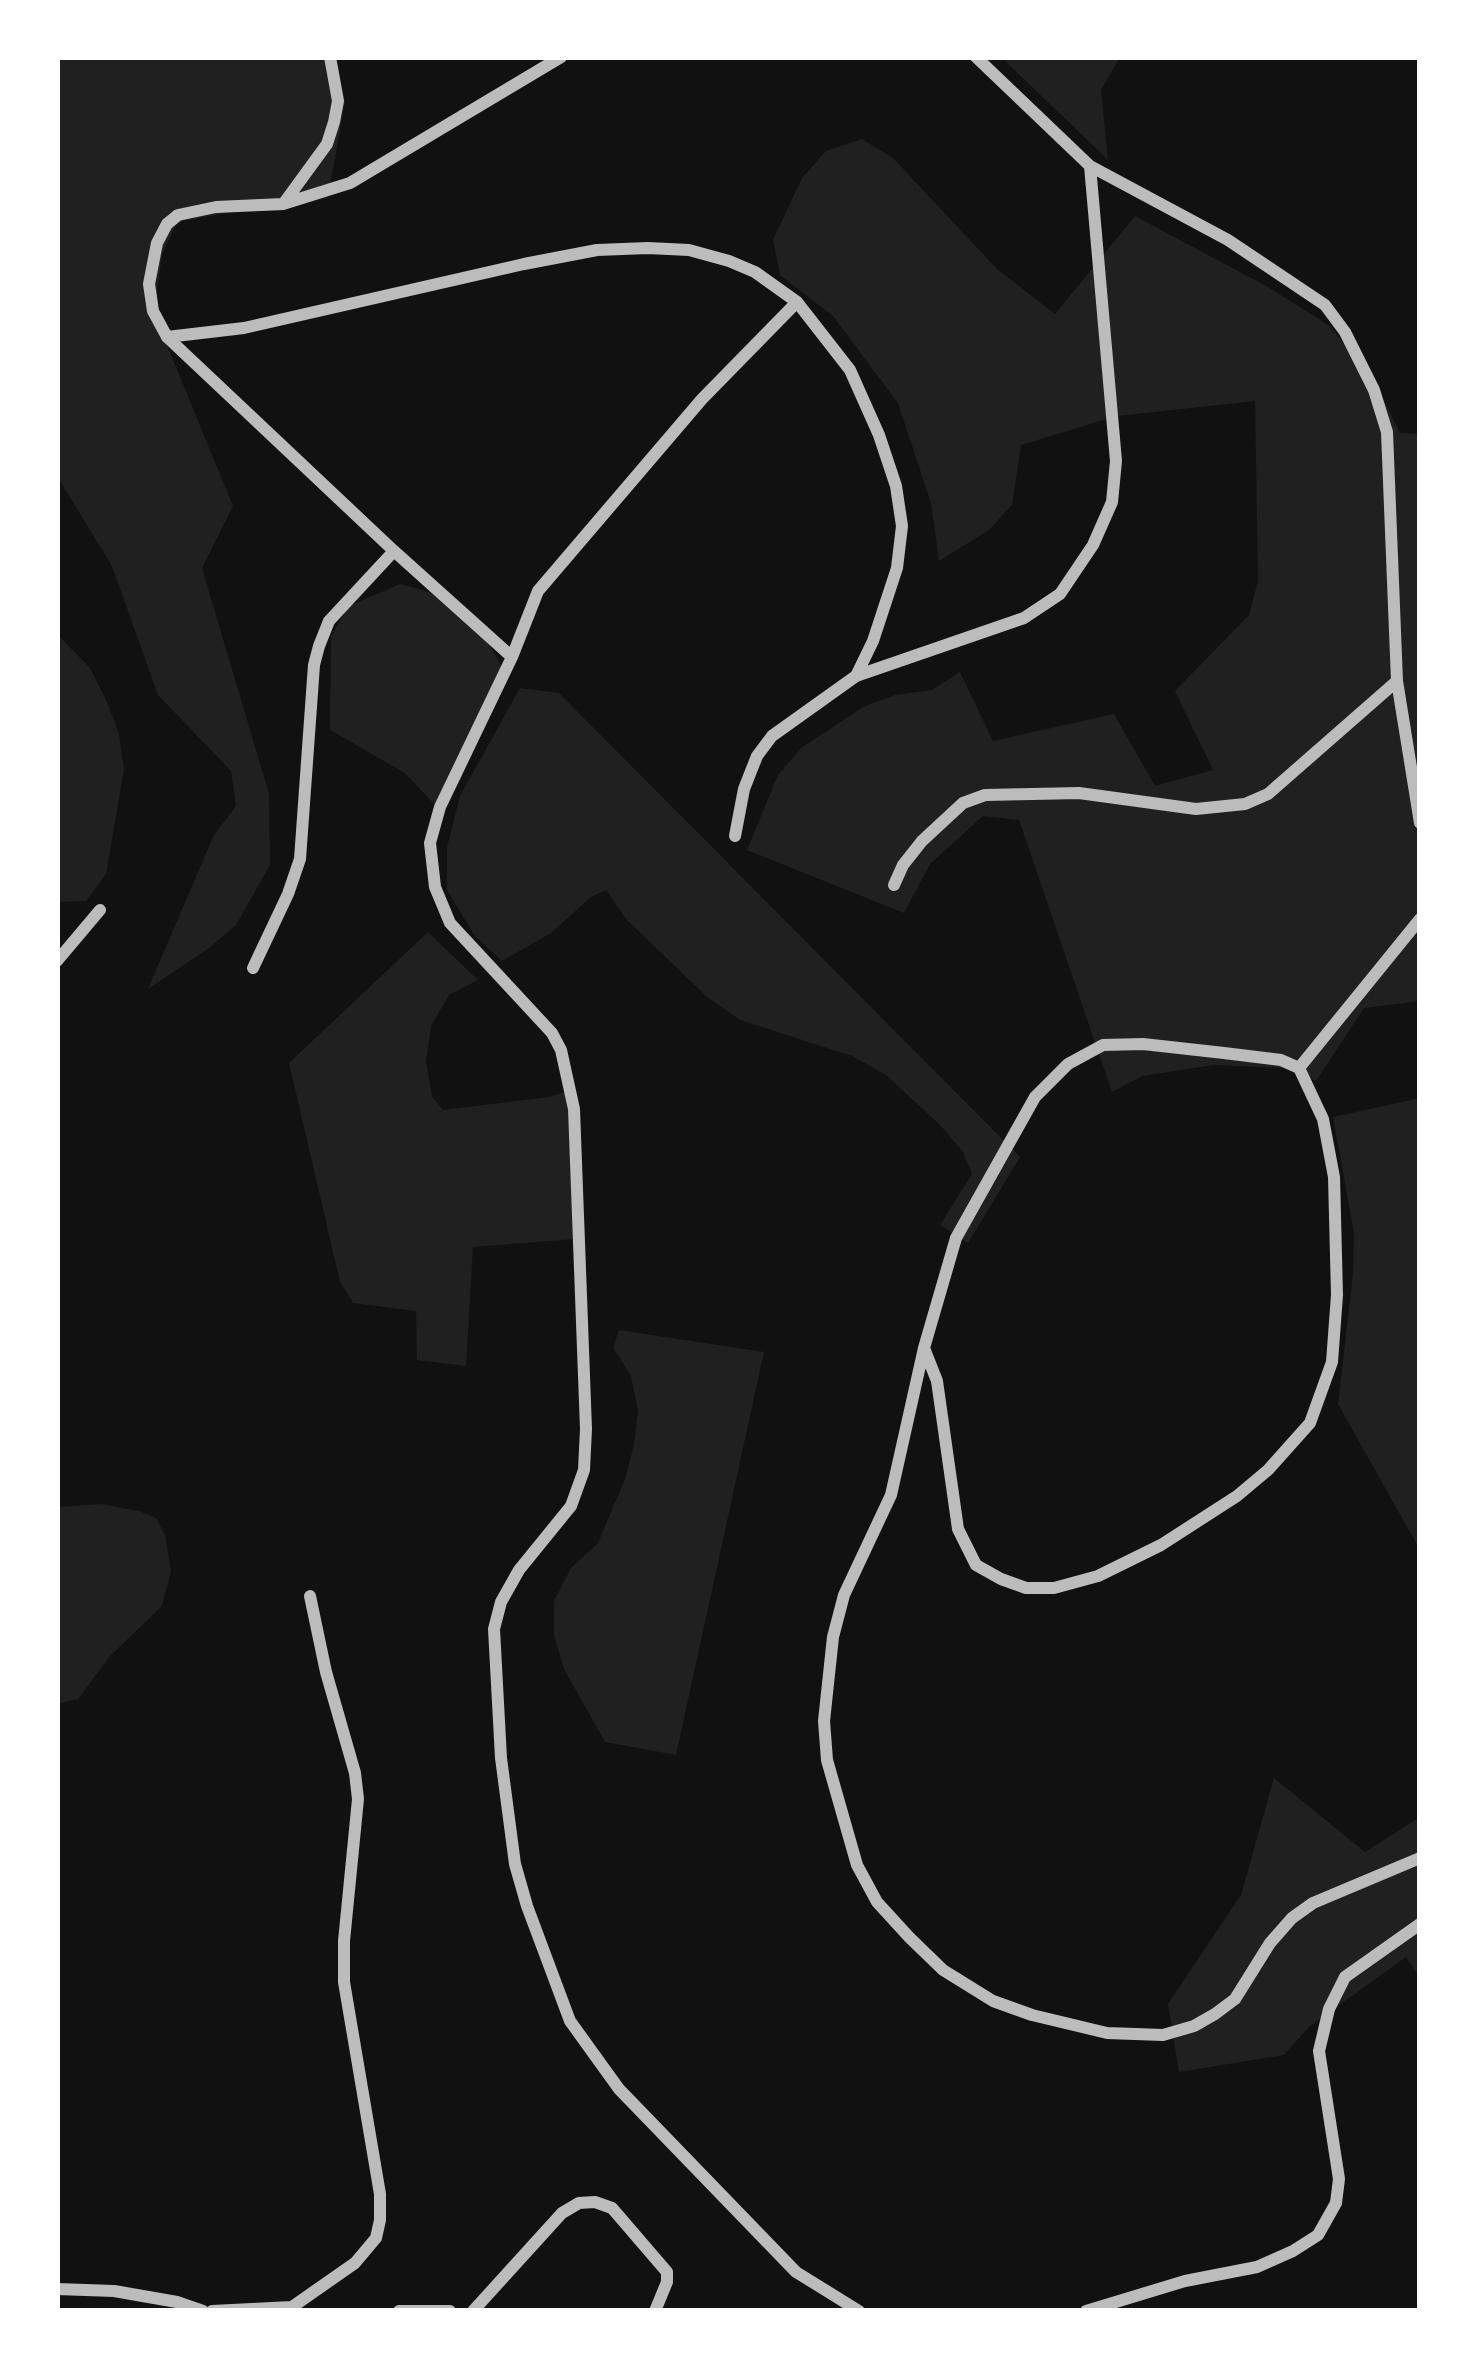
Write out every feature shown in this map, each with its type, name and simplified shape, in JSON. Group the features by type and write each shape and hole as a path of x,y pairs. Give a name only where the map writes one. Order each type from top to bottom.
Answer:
{"street":[{"path":"283,204 317,159 334,122 338,100 330,57"},
{"path":"512,657 167,337 150,297 157,243 178,214 283,204 350,183 561,57"},
{"path":"976,57 1090,166 1228,239 1289,279 1324,305 1354,347 1388,432 1396,681 1420,823"},
{"path":"735,836 743,789 772,736 856,676 1024,618 1060,594 1093,545 1112,502 1116,461 1090,166"},
{"path":"167,337 244,328 597,250 688,250 755,272 797,302 850,370 896,486 902,526 897,568 856,676"},
{"path":"797,302 749,347 538,591 440,807 430,843 435,887 450,922 552,1033 565,1063 574,1109 584,1471 571,1506 519,1570 501,1602 494,1629 499,1739 515,1864 570,2021 590,2054 796,2272 859,2311"},
{"path":"253,968 300,859 319,646 329,621 394,551"},
{"path":"894,885 922,841 963,803 985,794 1079,793 1196,809 1245,805 1268,794 1396,681"},
{"path":"57,961 100,910"},
{"path":"1299,1067 1420,920"},
{"path":"924,1348 937,1381 958,1529 976,1565 1001,1579 1026,1588 1054,1588 1098,1576 1162,1546 1238,1496 1310,1423 1331,1362 1337,1295 1334,1177 1323,1119 1299,1067 1281,1060 1143,1044 1103,1045 1068,1064 1035,1097 956,1238 924,1348 891,1495 844,1595 832,1637 824,1721 827,1760 856,1865 877,1902 909,1937 944,1970 993,2001 1107,2033 1163,2035 1194,2026 1235,1999 1270,1943 1313,1903 1420,1858"},
{"path":"212,2311 292,2307 355,2263 376,2239 380,2220 380,2194 344,1982 356,1773 326,1672 310,1595"},
{"path":"1085,2311 1185,2281 1257,2266 1318,2235 1336,2204 1339,2179 1319,2050 1329,2009 1345,1977 1420,1924"},
{"path":"473,2311 562,2213 579,2203 595,2202 611,2208 667,2272 668,2282 655,2311"},
{"path":"57,2289 114,2291 203,2311"},
{"path":"399,2311 449,2311"}],"shaded area":[{"path":"57,57 336,57 345,102 328,197 280,211 247,209 177,222 162,255 159,326 233,506 202,568 269,794 270,865 236,925 148,989 214,835 236,806 231,771 158,695 112,566 57,476"},
{"path":"1001,57 1120,57 1101,90 1108,160"},
{"path":"862,139 893,158 997,269 1055,314 1135,216 1330,326 1376,384 1400,433 1420,434 1420,1001 1364,1008 1316,1081 1285,1068 1214,1065 1142,1076 1112,1092 1019,820 983,816 930,864 904,913 747,850 778,775 801,748 863,707 895,695 932,690 960,672 993,741 1114,714 1155,786 1213,770 1175,691 1249,615 1258,581 1255,401 1117,416 1021,445 1012,505 989,530 939,561 931,503 898,403 833,316 780,275 773,240 802,178 826,151"},
{"path":"400,584 450,598 486,639 503,669 436,806 405,773 330,730 331,636 349,606"},
{"path":"57,634 90,668 107,702 119,734 124,769 106,874 86,901 57,902"},
{"path":"520,688 559,693 1020,1157 968,1243 940,1225 972,1174 963,1152 940,1125 886,1075 852,1056 740,1020 707,997 627,920 606,890 591,897 551,933 502,961 475,936 447,890 447,847 460,796"},
{"path":"428,932 478,980 449,995 431,1026 426,1062 432,1096 443,1110 567,1091 575,1239 473,1247 466,1366 417,1360 416,1311 353,1303 340,1282 289,1063"},
{"path":"1420,1098 1420,1550 1338,1404 1354,1233 1333,1117"},
{"path":"619,1330 764,1352 676,1755 605,1742 564,1669 554,1635 554,1601 571,1568 598,1543 634,1445 638,1411 631,1376 613,1348"},
{"path":"101,1504 156,1518 165,1535 171,1571 162,1606 110,1656 78,1699 57,1704 57,1507"},
{"path":"1274,1778 1365,1852 1420,1817 1420,1979 1406,1957 1309,2027 1284,2055 1179,2072 1168,2004 1241,1895"}]}
